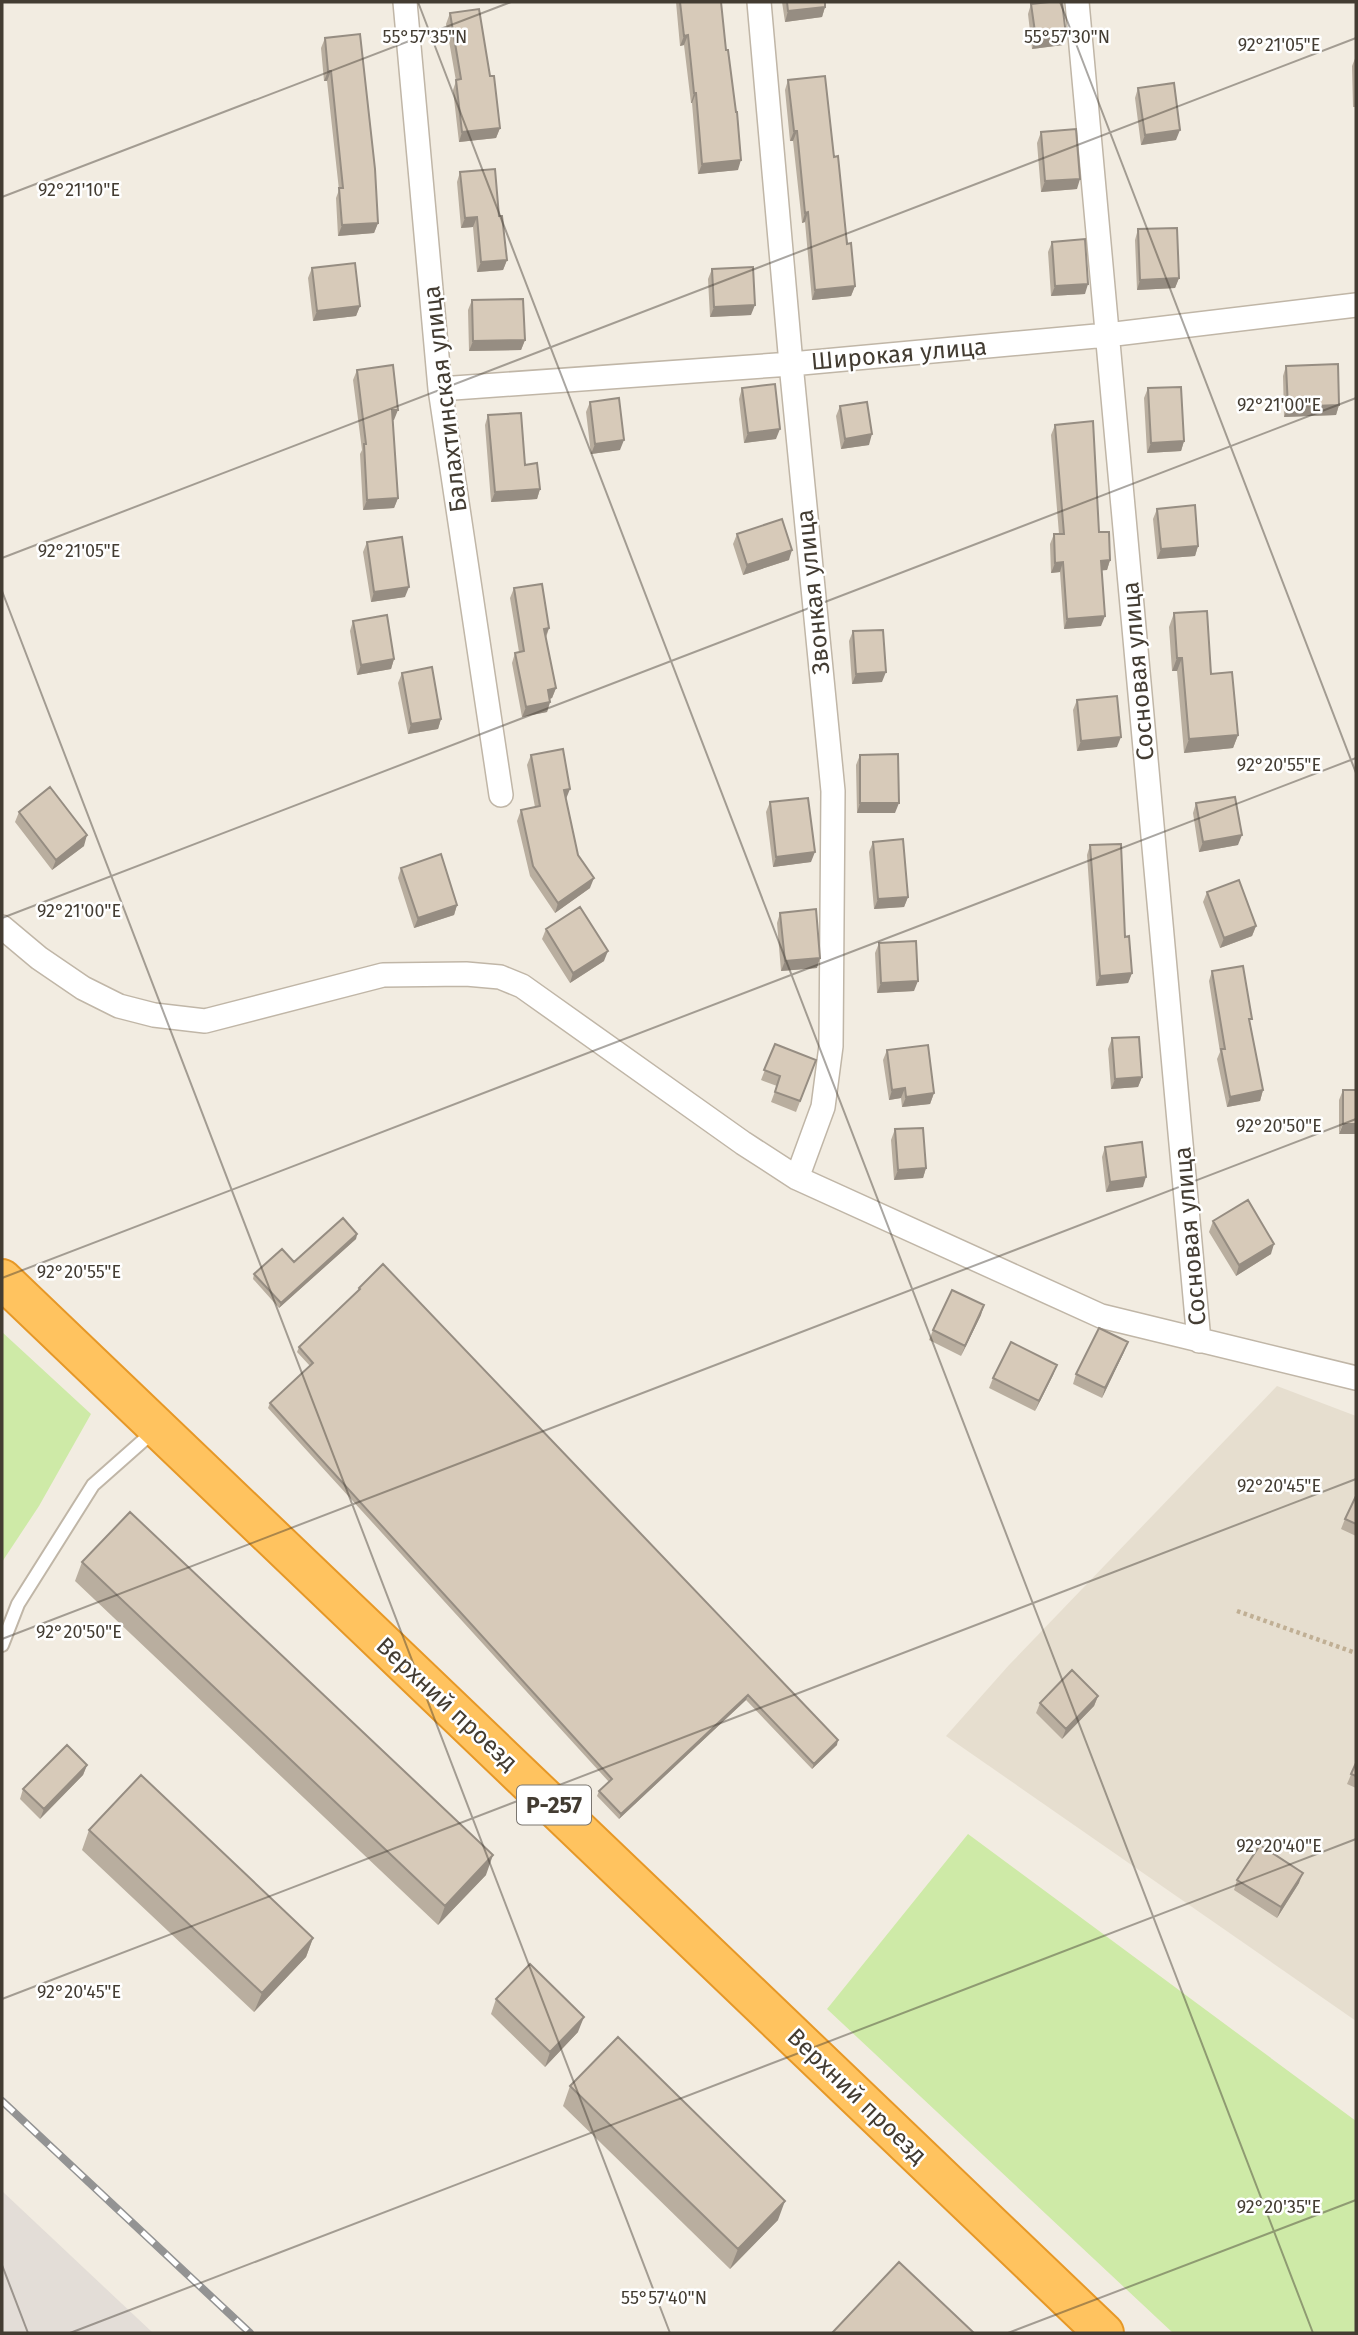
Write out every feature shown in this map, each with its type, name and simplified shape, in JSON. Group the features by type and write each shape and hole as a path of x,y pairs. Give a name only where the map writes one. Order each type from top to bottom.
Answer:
{"highway":[{"name":"Верхний проезд","path":"2,1279 1104,2333"}],"street":[{"name":"Балахтинская улица","path":"405,2 440,389 501,795"},
{"name":"Звонкая улица","path":"759,2 833,791 831,1046 823,1107 797,1178"},
{"name":"Сосновая улица","path":"1077,2 1199,1341"},
{"name":"Широкая улица","path":"440,389 791,364 1107,335 1356,305"},
{"path":"2,927 39,958 83,988 119,1006 154,1015 205,1021 383,975 466,974 500,977 522,986 743,1143 797,1178 1101,1316 1199,1341"}],"lane":[{"path":"1199,1341 1356,1378"},
{"path":"2,1645 18,1604 93,1485 157,1428"}],"path":[{"path":"1237,1611 1356,1653"}],"shaded area":[{"path":"1277,1386 1356,1416 1356,2021 946,1736 1009,1665"},
{"path":"2,2191 153,2333 2,2333"}],"green space":[{"path":"2,1332 91,1414 39,1506 2,1562"},
{"path":"968,1834 1356,2121 1356,2333 1173,2333 827,2009"}],"building":[{"path":"680,2 721,2 741,160 702,164 696,93 688,35 684,36"},
{"path":"787,2 825,2 825,7 788,11"},
{"path":"1062,2 1066,35 1036,39 1031,4"},
{"path":"479,9 490,76 494,76 500,128 462,132 456,80 461,79 450,13"},
{"path":"360,34 375,169 378,223 342,225 339,188 343,188 325,38"},
{"path":"825,76 834,157 838,156 847,244 851,243 855,286 815,290 808,212 805,213 797,131 794,131 788,80"},
{"path":"1174,83 1180,130 1145,135 1138,88"},
{"path":"1076,129 1080,179 1045,181 1041,132"},
{"path":"495,169 499,216 502,216 507,260 481,262 477,217 465,218 460,172"},
{"path":"1177,228 1179,278 1140,280 1138,229"},
{"path":"1085,239 1088,284 1055,286 1052,242"},
{"path":"355,263 360,306 317,311 312,268"},
{"path":"753,267 755,305 714,307 712,269"},
{"path":"523,299 525,340 473,341 472,300"},
{"path":"1338,364 1339,405 1288,407 1286,366"},
{"path":"393,365 398,410 392,410 398,498 367,500 366,444 357,370"},
{"path":"775,384 780,429 748,433 742,388"},
{"path":"1181,387 1184,441 1151,443 1148,388"},
{"path":"619,398 624,440 595,444 590,402"},
{"path":"867,402 872,434 845,439 840,406"},
{"path":"521,413 525,465 537,463 540,489 495,492 488,415"},
{"path":"1093,421 1099,532 1109,532 1110,560 1101,561 1105,616 1067,619 1063,562 1055,563 1054,534 1064,534 1055,425"},
{"path":"1195,505 1198,546 1161,549 1157,509"},
{"path":"782,519 792,550 747,565 737,534"},
{"path":"402,537 409,587 374,592 367,542"},
{"path":"542,584 549,628 544,629 556,688 548,690 550,702 526,707 515,653 524,651 514,588"},
{"path":"1207,611 1211,674 1232,672 1238,735 1189,739 1182,658 1177,658 1174,613"},
{"path":"387,615 394,659 361,665 353,621"},
{"path":"883,630 886,672 856,674 853,631"},
{"path":"432,667 441,719 411,724 402,673"},
{"path":"1117,696 1121,737 1081,741 1077,700"},
{"path":"563,749 570,789 564,790 578,855 594,878 558,903 533,866 521,810 540,806 531,755"},
{"path":"898,754 899,803 860,803 860,755"},
{"path":"50,787 87,835 56,860 19,812"},
{"path":"1235,797 1242,835 1203,842 1196,803"},
{"path":"808,798 815,852 776,857 770,802"},
{"path":"903,839 908,897 878,899 873,842"},
{"path":"1121,844 1125,937 1129,936 1132,973 1100,976 1090,845"},
{"path":"441,854 457,905 418,918 401,868"},
{"path":"1239,880 1256,926 1224,938 1207,892"},
{"path":"580,907 608,951 573,973 546,929"},
{"path":"816,909 820,958 785,961 780,913"},
{"path":"916,941 918,981 881,983 879,943"},
{"path":"1243,966 1252,1019 1249,1019 1263,1090 1230,1097 1221,1049 1225,1049 1212,971"},
{"path":"1139,1037 1142,1077 1115,1079 1112,1038"},
{"path":"775,1044 816,1060 800,1101 775,1092 780,1076 764,1070"},
{"path":"928,1045 934,1093 906,1097 905,1088 892,1090 887,1050"},
{"path":"1343,1090 1356,1090 1356,1124 1343,1124"},
{"path":"923,1128 926,1168 898,1170 895,1129"},
{"path":"1142,1142 1146,1177 1110,1182 1105,1147"},
{"path":"1248,1200 1274,1244 1239,1265 1213,1221"},
{"path":"343,1218 357,1234 281,1303 254,1274 282,1249 294,1262"},
{"path":"383,1264 838,1740 814,1764 748,1695 621,1814 599,1791 612,1779 270,1403 313,1363 299,1347"},
{"path":"952,1290 984,1305 965,1346 933,1330"},
{"path":"1099,1328 1128,1342 1105,1388 1076,1374"},
{"path":"1011,1342 1057,1365 1039,1401 993,1378"},
{"path":"1356,1496 1356,1524 1345,1519"},
{"path":"130,1512 493,1855 445,1906 82,1562"},
{"path":"1072,1670 1098,1696 1066,1729 1040,1703"},
{"path":"67,1745 87,1765 44,1809 23,1789"},
{"path":"1356,1763 1356,1776 1351,1774"},
{"path":"141,1775 313,1938 262,1993 89,1830"},
{"path":"1260,1845 1303,1873 1281,1907 1237,1880"},
{"path":"530,1964 584,2017 550,2052 496,1999"},
{"path":"618,2037 785,2201 738,2249 570,2086"},
{"path":"899,2262 974,2333 832,2333"}],"railway":[{"path":"2,2101 250,2333"}]}
